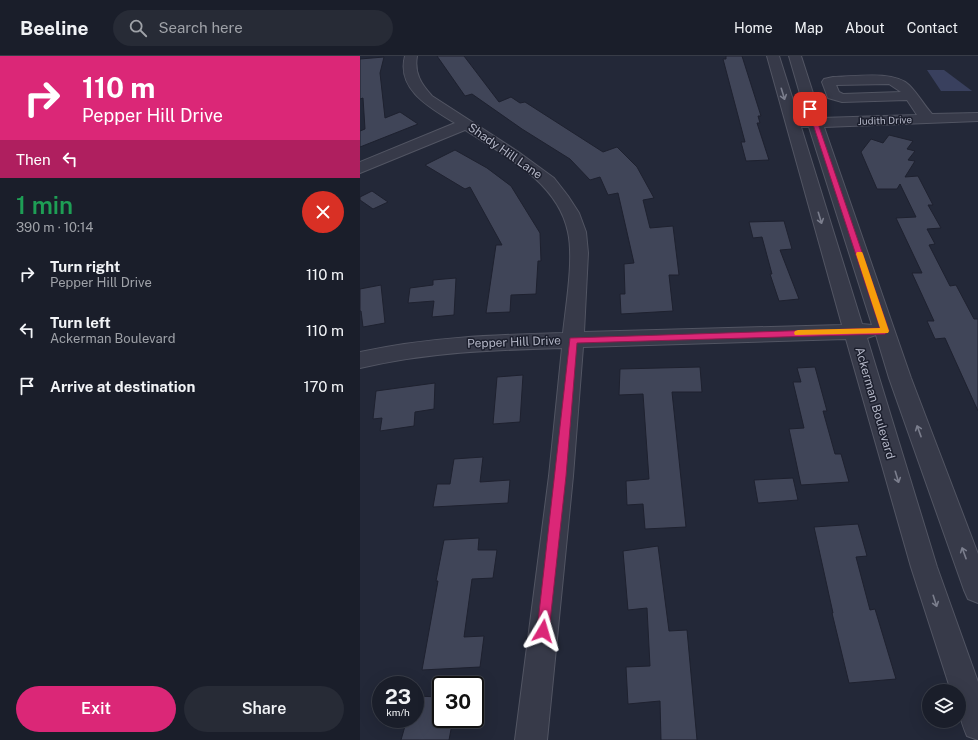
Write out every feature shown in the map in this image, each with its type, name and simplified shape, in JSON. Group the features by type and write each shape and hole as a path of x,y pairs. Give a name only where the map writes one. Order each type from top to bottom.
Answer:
{"street":[{"name":"Shady Hill Lane","path":"411,56 409,70 412,80 418,90 427,99 528,165 548,181 560,196 570,213 577,232 579,253 561,476 531,740"},
{"name":"Ackerman Boulevard","path":"773,56 924,568 978,725"},
{"path":"795,56 814,122 900,378 978,590"},
{"path":"910,96 842,98 833,95 829,82 891,80 898,82 910,96 921,111 929,119"},
{"name":"Judith Drive","path":"792,123 978,117"},
{"path":"360,168 466,124"},
{"name":"Pepper Hill Drive","path":"360,360 391,352 441,345 471,343 885,331"}],"water":[{"path":"927,70 944,70 972,91 941,91"}],"building":[{"path":"437,56 464,56 499,102 511,97 520,103 525,102 603,152 617,147 637,167 654,198 643,200 650,228 673,226 679,275 669,275 673,311 621,314 620,294 625,294 624,264 634,263 618,193 608,195 600,177 590,180 570,159 522,129 472,94 465,96"},
{"path":"726,56 742,56 761,116 758,116 760,123 757,123 769,160 746,161 741,142 745,142 723,59 726,59"},
{"path":"384,57 380,73 385,118 400,112 418,124 360,147 360,131 365,129 363,98 360,99 360,59"},
{"path":"889,135 913,141 907,149 915,151 908,160 915,161 905,177 918,176 933,205 928,205 941,228 927,229 935,244 929,245 950,286 956,285 974,319 978,319 978,411 945,338 935,339 927,321 934,321 912,273 922,273 896,218 916,217 900,184 897,189 877,189 861,152 871,139 883,143"},
{"path":"455,150 487,168 511,186 540,233 541,261 538,261 536,294 511,295 510,312 486,313 496,245 502,245 470,187 465,189 425,165"},
{"path":"372,191 388,202 373,209 360,200 360,197"},
{"path":"784,221 792,249 780,250 799,299 779,301 770,274 772,274 762,237 753,238 749,222"},
{"path":"456,278 454,315 432,317 434,301 408,303 410,288 433,285 433,280"},
{"path":"381,285 385,323 363,327 360,311 360,289"},
{"path":"700,367 702,392 672,392 686,527 645,529 643,504 627,505 626,481 649,479 643,394 619,395 620,369"},
{"path":"815,367 827,411 823,411 835,454 841,454 849,482 801,485 789,429 804,428 793,382 801,382 797,368"},
{"path":"523,375 520,422 493,424 497,377"},
{"path":"435,383 434,409 415,412 414,426 380,431 382,418 373,419 376,391"},
{"path":"483,457 480,482 510,480 508,503 433,507 437,484 450,484 454,459"},
{"path":"793,478 798,500 758,503 754,480"},
{"path":"858,524 867,556 856,557 870,610 875,609 896,679 849,683 832,613 814,527"},
{"path":"479,538 478,550 497,550 493,578 472,579 464,637 484,636 480,667 422,670 444,540"},
{"path":"658,546 669,631 687,630 697,740 661,740 660,701 628,704 626,667 650,666 647,608 628,610 623,551"},
{"path":"424,696 432,697 432,728 451,728 449,740 401,740 404,728 424,728"}],"slow traffic":[{"path":"798,333 885,331 859,254"}],"route":[{"path":"543,631 561,476 573,340 885,331 810,109"}]}
